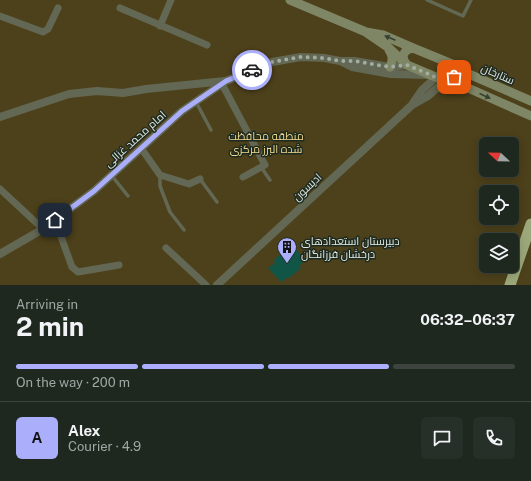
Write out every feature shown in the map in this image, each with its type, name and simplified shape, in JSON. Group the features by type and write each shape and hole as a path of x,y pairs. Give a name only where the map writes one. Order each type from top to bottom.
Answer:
{"highway":[{"path":"510,285 531,224"}],"main road":[{"path":"290,0 366,32 389,48 405,63 432,76 448,81 531,116"},
{"name":"ستارخان","path":"366,32 383,35 452,64 455,68 531,101"},
{"path":"389,48 393,62 390,67"},
{"path":"405,63 403,56 405,52 408,49 413,48"},
{"path":"448,81 454,77 456,73 455,68"}],"street":[{"path":"160,26 171,0"},
{"path":"0,16 43,32 48,29 58,8"},
{"path":"120,8 207,45"},
{"name":"امام محمد غزالی","path":"0,254 44,229 94,191 182,111 224,82 272,62 301,57 324,58 340,61"},
{"path":"340,61 354,61 390,67 405,63"},
{"path":"340,61 352,68 391,74 432,76"},
{"name":"ادیسون","path":"412,106 422,90 432,81 432,76"},
{"name":"ادیسون","path":"217,285 412,106 448,81"},
{"path":"0,117 69,94 97,91 123,93 146,89 224,82 265,164 243,177"},
{"path":"141,148 160,175 189,184 200,179"},
{"path":"0,189 44,229"},
{"path":"55,220 72,267 78,272 119,265"},
{"path":"166,248 206,285"}],"lane":[{"path":"427,0 463,16 471,0"},
{"path":"196,102 211,130"},
{"path":"261,167 270,180"},
{"path":"112,175 128,196"},
{"path":"160,175 160,186 170,212 184,230"},
{"path":"200,179 217,202"}],"green space":[{"name":"منطقه محافظت شده البرز مرکزی","path":"0,0 531,0 531,285 0,285"}],"building":[{"name":"دبیرستان استعدادهای درخشان فرزانگان","path":"293,246 306,260 299,266 301,268 289,278 288,277 281,282 268,268 275,263 274,260 286,249 288,251"}],"way so far":[{"path":"252,70 272,62 301,57 354,61 390,67 407,65 445,81 454,77"}],"place":[{"name":"دبیرستان استعدادهای درخشان فرزانگان","path":"287,264"}],"route":[{"path":"55,220 94,191 182,111 226,81 252,70"}]}
